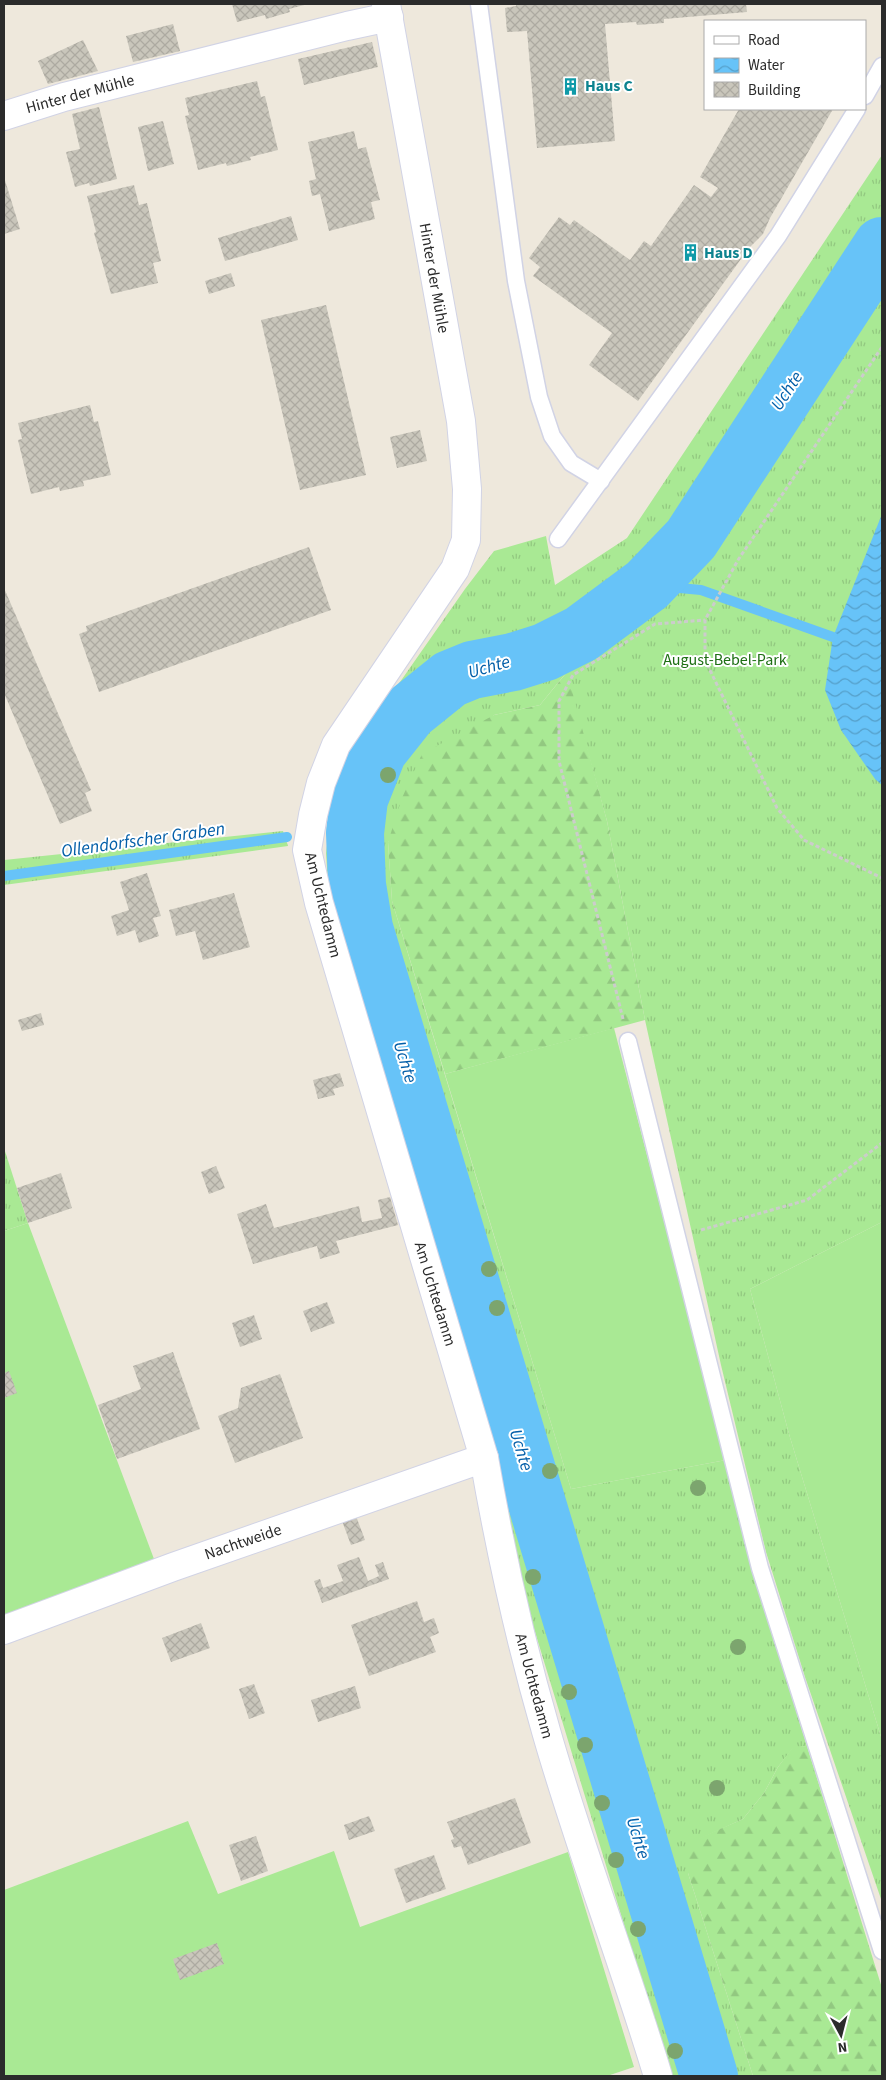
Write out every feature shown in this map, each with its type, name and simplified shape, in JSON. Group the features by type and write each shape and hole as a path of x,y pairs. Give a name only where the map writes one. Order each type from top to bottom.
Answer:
{"street":[{"name":"Hinter der Mühle","path":"4,116 64,97 347,26 388,11 461,420 467,489 466,540"},
{"name":"Am Uchtedamm","path":"466,540 455,569 336,745 321,783 307,850 319,903 484,1458 494,1520 514,1613 546,1732 658,2076"},
{"name":"Nachtweide","path":"4,1630 173,1567 484,1458"}],"lane":[{"path":"479,4 516,281 539,397 552,436 571,463 601,481"},
{"path":"866,94 882,66"},
{"path":"558,539 778,236 856,110"},
{"path":"628,1041 760,1568 882,1951"}],"path":[{"path":"882,347 738,560 705,620 705,660 777,808 804,840 882,878"},
{"path":"628,1041 559,762 559,701 573,675 655,624 705,620"},
{"path":"677,1236 807,1200 882,1143"}],"green space":[{"name":"August-Bebel-Park","path":"882,155 882,1222 750,1289 789,1434 882,1740 882,1902 805,1677 766,1552 721,1365 645,1020 607,821 566,673 540,705 494,715 388,842 392,901 571,1489 726,1460 759,1591 807,1746 793,1748 778,1767 764,1793 743,1819 688,1844 688,1873 753,2076 670,2076 532,1622 328,885 326,853 333,799 342,765 465,589 494,551 546,536 555,585 627,538"},
{"path":"567,672 607,821 645,1020 445,1074 392,901 388,842 402,798 422,754 494,715 540,705"},
{"path":"283,831 288,846 4,885 4,860"},
{"path":"614,1028 726,1460 571,1489 445,1074"},
{"path":"4,1148 28,1223 4,1231"},
{"path":"882,1222 882,1740 789,1434 750,1289"},
{"path":"28,1223 154,1559 4,1615 4,1231"},
{"path":"807,1746 882,1988 882,2076 753,2076 688,1873 688,1843 743,1819 764,1793 778,1767 793,1747"},
{"path":"188,1821 218,1894 334,1851 360,1927 568,1852 634,2067 607,2076 4,2076 4,1890"}],"water":[{"path":"882,514 882,785 875,779 841,730 825,690 833,637"}],"building":[{"path":"232,4 308,4 289,9 290,12 266,19 265,15 237,22"},
{"name":"Haus C","path":"516,4 746,4 747,12 664,19 664,23 637,25 636,22 605,24 615,141 537,148 527,31 507,32 505,8 516,6"},
{"path":"173,24 180,51 133,62 126,36"},
{"path":"83,40 98,71 48,84 38,61"},
{"path":"372,42 378,67 304,85 298,59"},
{"path":"257,81 261,97 265,96 278,150 250,157 251,160 227,166 226,163 198,170 185,116 189,115 185,98"},
{"path":"99,107 117,179 90,186 89,183 75,187 66,152 80,149 72,114"},
{"name":"Haus D","path":"738,110 832,110 770,218 763,234 749,248 638,401 589,365 612,333 533,276 540,267 529,258 559,217 570,225 574,220 630,260 644,241 651,246 694,185 711,197 718,188 700,177"},
{"path":"163,121 174,164 148,171 138,127"},
{"path":"354,131 358,149 366,147 380,200 371,202 375,219 329,231 320,194 312,196 309,181 316,179 308,142"},
{"path":"4,177 20,229 4,234"},
{"path":"134,185 139,205 147,203 161,261 153,263 158,283 111,294 94,233 96,232 87,196"},
{"path":"291,216 298,240 225,261 218,238"},
{"path":"231,273 235,286 209,294 205,281"},
{"path":"326,305 366,475 300,490 261,320"},
{"path":"90,405 94,422 98,421 111,475 83,481 84,486 60,491 59,487 31,494 18,440 22,439 18,423"},
{"path":"420,430 427,461 397,468 390,437"},
{"path":"309,547 331,610 99,692 79,634 87,631 86,626"},
{"path":"4,588 91,790 85,793 92,811 60,824 4,693"},
{"path":"147,873 161,916 153,918 159,936 139,943 135,930 117,936 111,916 129,910 120,882"},
{"path":"234,893 250,947 203,960 195,931 176,936 169,910"},
{"path":"41,1013 44,1025 22,1031 18,1020"},
{"path":"340,1073 344,1086 333,1089 335,1095 318,1099 313,1080"},
{"path":"216,1166 225,1188 209,1194 201,1172"},
{"path":"61,1173 72,1208 28,1223 17,1188"},
{"path":"390,1197 398,1225 336,1241 340,1253 320,1259 317,1246 253,1264 237,1214 266,1204 274,1228 359,1206 362,1222 382,1218 378,1200"},
{"path":"327,1302 335,1323 311,1332 303,1311"},
{"path":"254,1315 262,1339 240,1347 232,1323"},
{"path":"173,1352 200,1429 117,1459 98,1405 141,1389 133,1366"},
{"path":"9,1371 17,1393 4,1398 4,1373"},
{"path":"280,1374 303,1438 235,1463 218,1416 238,1408 241,1388"},
{"path":"356,1516 365,1540 351,1545 342,1521"},
{"path":"359,1557 368,1581 379,1576 375,1565 383,1562 389,1579 322,1603 314,1581 320,1579 323,1588 343,1581 337,1565"},
{"path":"417,1601 424,1622 434,1618 439,1633 430,1637 436,1652 369,1676 351,1625"},
{"path":"201,1623 210,1648 171,1662 162,1638"},
{"path":"254,1684 265,1713 249,1719 239,1689"},
{"path":"355,1686 361,1708 318,1722 311,1700"},
{"path":"515,1798 531,1843 468,1865 461,1846 454,1848 451,1840 454,1839 447,1822"},
{"path":"369,1816 375,1831 349,1840 344,1825"},
{"path":"256,1836 268,1871 241,1881 229,1845"},
{"path":"434,1855 446,1889 406,1903 394,1869"},
{"path":"217,1943 224,1964 180,1980 173,1959"}],"waterway":[{"name":"Uchte","path":"709,2076 364,928 357,885 355,833 359,799 378,751 409,712 450,679 472,670 513,662 545,652 581,634 647,585 691,539 882,246"},
{"path":"647,585 701,590 833,637"},
{"name":"Ollendorfscher Graben","path":"4,876 287,837"}],"place":[{"name":"Haus C","path":"571,86"},
{"name":"Haus D","path":"690,253"}]}
